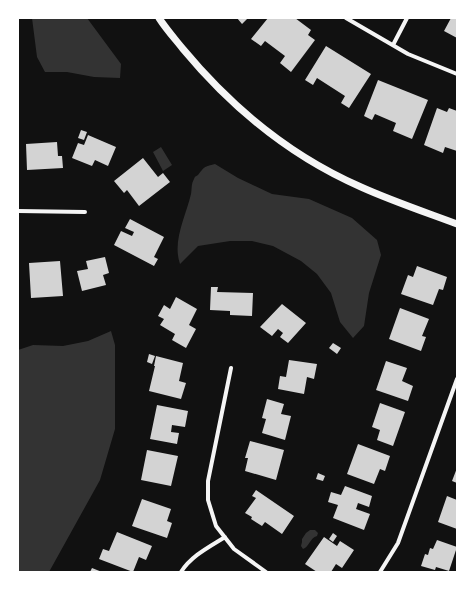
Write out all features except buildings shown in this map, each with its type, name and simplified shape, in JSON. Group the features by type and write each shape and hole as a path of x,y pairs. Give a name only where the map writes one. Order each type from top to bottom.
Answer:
{"street":[{"path":"159,18 195,63 231,102 296,153 360,187 457,224"},
{"path":"346,18 408,54 457,74"},
{"path":"393,45 407,18"},
{"path":"18,211 85,212"},
{"path":"231,368 208,481 208,500 216,526 234,549 266,572"},
{"path":"380,572 398,543 457,379"},
{"path":"182,572 185,566 202,551 225,537"}],"shaded area":[{"path":"32,18 87,18 121,64 120,78 94,77 67,72 45,72 37,57"},
{"path":"161,147 172,165 163,171 153,152"},
{"path":"215,164 238,178 272,194 309,199 352,218 377,240 381,255 369,293 364,326 353,338 340,322 331,293 317,274 301,261 273,246 252,241 230,241 198,246 180,264 178,255 179,238 193,181 204,168"},
{"path":"111,331 115,345 115,429 100,480 49,572 18,572 18,350 33,345 63,346 88,341"},
{"path":"310,530 315,530 318,533 317,536 303,549 301,546 302,539"}]}
